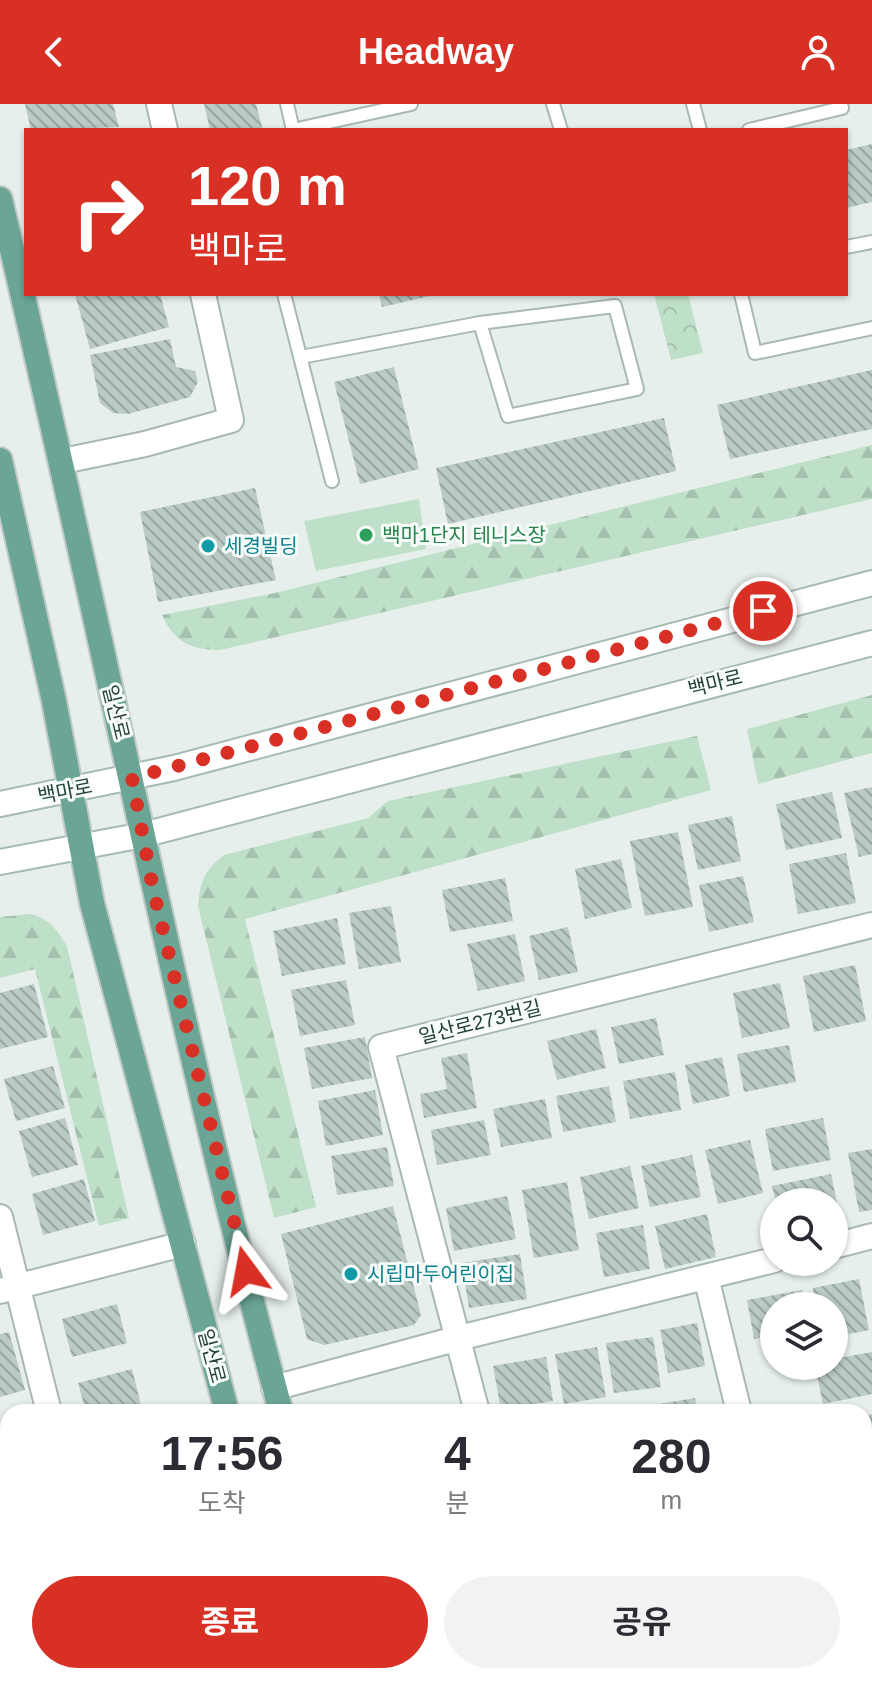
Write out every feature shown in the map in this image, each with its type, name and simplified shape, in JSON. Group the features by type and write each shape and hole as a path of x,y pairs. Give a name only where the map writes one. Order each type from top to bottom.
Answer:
{"main road":[{"name":"일산로","path":"0,199 63,461 153,889 277,1400"},
{"name":"일산로","path":"1,470 54,701 92,903 225,1404"}],"street":[{"path":"159,104 165,128"},
{"path":"63,461 145,444 231,420 203,296"},
{"name":"백마로","path":"0,804 132,778 872,583"},
{"name":"백마로","path":"0,862 82,849 143,835 872,643"},
{"name":"일산로273번길","path":"459,1338 381,1047 872,925"},
{"path":"0,1217 9,1289 46,1404"},
{"path":"848,1242 872,1236"},
{"path":"9,1289 183,1244"},
{"path":"277,1400 459,1338 760,1264"},
{"path":"706,1277 737,1404"},
{"path":"459,1338 475,1404"}],"lane":[{"path":"287,104 293,128"},
{"path":"303,128 411,104"},
{"path":"553,104 560,128"},
{"path":"693,104 699,128"},
{"path":"757,128 842,108 841,104"},
{"path":"360,116 363,128"},
{"path":"848,247 871,246"},
{"path":"285,296 332,481"},
{"path":"741,296 755,353 872,328"},
{"path":"301,357 480,323 615,306 637,389 508,416 480,323"}],"green space":[{"path":"655,296 689,296 703,353 671,360"},
{"path":"872,445 872,499 220,650 185,643 172,632 162,615 275,593"},
{"name":"백마1단지 테니스장","path":"419,499 426,549 316,571 304,521"},
{"path":"872,695 872,753 758,784 747,729"},
{"path":"697,736 711,790 245,919 316,1207 274,1218 198,906 202,883 212,866 224,855 368,818 388,801"},
{"path":"31,914 52,926 67,946 129,1218 99,1226 35,969 0,978 0,917"}],"building":[{"path":"25,104 113,104 119,127 90,128 31,128"},
{"path":"204,104 256,104 262,128 210,128"},
{"path":"872,144 872,202 848,208 848,150"},
{"path":"76,296 161,296 169,327 90,349"},
{"path":"379,296 430,296 382,307"},
{"path":"170,339 176,367 195,371 198,382 190,397 128,414 113,413 100,403 90,355"},
{"path":"394,367 419,469 360,484 334,382"},
{"path":"872,370 872,429 730,459 717,405"},
{"path":"664,418 676,471 448,524 436,468"},
{"name":"세경빌딩","path":"255,488 276,580 158,602 140,512"},
{"path":"872,787 872,854 859,857 844,793"},
{"path":"832,792 842,838 786,850 776,804"},
{"path":"732,816 741,861 698,870 688,825"},
{"path":"678,832 693,907 645,916 630,841"},
{"path":"846,853 856,903 798,914 789,864"},
{"path":"621,859 632,908 585,919 575,869"},
{"path":"743,876 754,922 709,932 699,885"},
{"path":"505,878 513,921 450,932 442,890"},
{"path":"391,906 401,962 359,969 349,913"},
{"path":"337,918 346,964 282,976 273,931"},
{"path":"568,927 578,972 539,980 529,936"},
{"path":"515,934 525,981 478,991 467,944"},
{"path":"855,965 866,1021 814,1032 803,976"},
{"path":"346,980 355,1025 300,1036 291,990"},
{"path":"780,983 790,1028 742,1038 733,993"},
{"path":"34,984 48,1037 0,1049 0,993"},
{"path":"656,1018 664,1055 619,1064 611,1027"},
{"path":"596,1029 606,1068 557,1080 547,1041"},
{"path":"365,1037 372,1078 312,1089 304,1048"},
{"path":"789,1045 796,1082 744,1092 737,1054"},
{"path":"467,1053 477,1108 424,1118 420,1094 447,1089 441,1058"},
{"path":"722,1057 730,1096 693,1104 685,1065"},
{"path":"53,1066 65,1108 16,1121 4,1079"},
{"path":"675,1072 681,1110 630,1119 623,1081"},
{"path":"609,1086 616,1122 563,1132 556,1096"},
{"path":"375,1090 383,1135 326,1146 318,1101"},
{"path":"545,1099 552,1138 501,1147 493,1109"},
{"path":"65,1118 78,1165 32,1177 19,1131"},
{"path":"823,1118 831,1160 773,1171 765,1129"},
{"path":"484,1120 491,1155 437,1165 431,1130"},
{"path":"750,1140 762,1188 760,1194 718,1204 705,1150"},
{"path":"387,1147 394,1186 337,1195 331,1156"},
{"path":"872,1149 872,1210 859,1212 848,1153"},
{"path":"692,1155 701,1197 650,1207 641,1166"},
{"path":"630,1166 639,1208 589,1219 580,1177"},
{"path":"831,1174 834,1188 772,1188"},
{"path":"84,1179 95,1221 43,1235 32,1194"},
{"path":"567,1182 579,1250 534,1258 522,1190"},
{"path":"507,1196 516,1239 454,1251 446,1208"},
{"name":"시립마두어린이집","path":"393,1206 421,1315 414,1325 324,1345 307,1339 281,1234"},
{"path":"707,1214 716,1257 665,1269 655,1226"},
{"path":"643,1225 650,1269 604,1277 596,1233"},
{"path":"520,1254 527,1299 469,1308 462,1263"},
{"path":"859,1279 869,1330 848,1334 848,1292 814,1292 813,1288"},
{"path":"760,1298 760,1338 754,1339 747,1300"},
{"path":"117,1304 127,1343 72,1357 62,1319"},
{"path":"697,1323 705,1366 668,1373 660,1330"},
{"path":"9,1332 25,1390 0,1397 0,1334"},
{"path":"653,1337 661,1387 614,1393 606,1343"},
{"path":"597,1347 606,1397 564,1404 555,1354"},
{"path":"872,1352 872,1394 823,1404 818,1380 848,1380 848,1356"},
{"path":"546,1357 553,1401 500,1404 493,1366"},
{"path":"132,1369 141,1404 84,1404 78,1383"},
{"path":"695,1398 696,1404 660,1404"}],"place":[{"name":"백마1단지 테니스장","path":"366,535"},
{"name":"세경빌딩","path":"208,546"},
{"name":"시립마두어린이집","path":"351,1274"}],"route":[{"path":"246,1271 153,889 132,778 763,611"}]}
